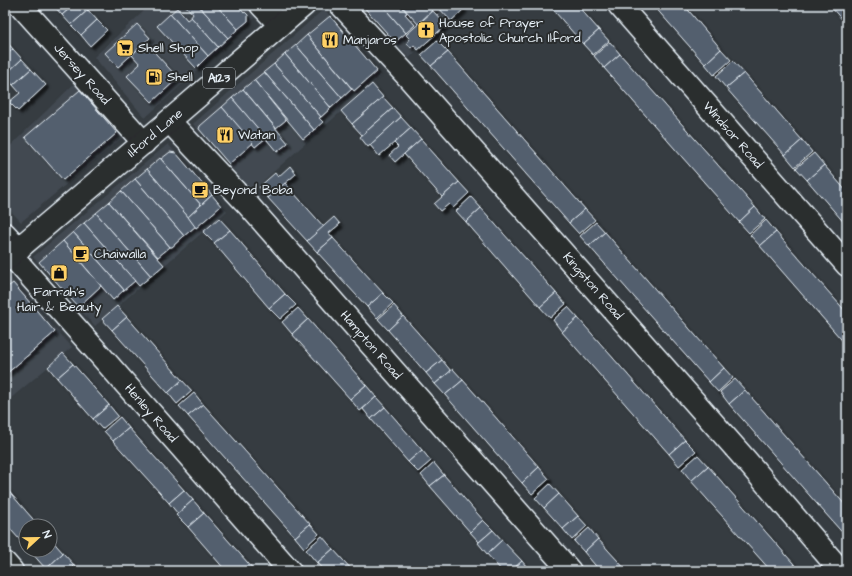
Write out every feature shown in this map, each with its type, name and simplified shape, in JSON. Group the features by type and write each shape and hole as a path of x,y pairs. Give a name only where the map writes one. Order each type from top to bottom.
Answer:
{"street":[{"name":"Jersey Road","path":"20,5 144,143"},
{"path":"261,5 280,25"},
{"name":"Ilford Lane","path":"10,250 144,143 304,5"},
{"name":"Kingston Road","path":"342,5 408,77 841,571"},
{"name":"Windsor Road","path":"619,5 847,265"},
{"name":"Hampton Road","path":"169,121 249,206 570,571"},
{"name":"Henley Road","path":"10,250 92,346 290,571"},
{"path":"5,563 12,571"}],"shaded area":[{"path":"139,5 243,5 255,18 145,118 94,57 144,11"},
{"path":"361,5 468,5 409,58"},
{"path":"324,9 381,76 252,191 193,124"},
{"path":"76,82 123,137 21,222 5,205 5,151"},
{"path":"168,144 227,211 95,326 33,257"},
{"path":"10,278 72,347 5,403 5,282"}],"building":[{"path":"53,5 74,5 62,15"},
{"path":"74,5 84,5 88,10 71,25 62,15"},
{"path":"185,5 198,5 228,38 218,47 191,17 193,14"},
{"path":"198,5 216,5 238,29 228,38"},
{"path":"216,5 237,5 244,13 245,12 248,15 248,21 238,29"},
{"path":"362,5 382,5 406,33 395,42"},
{"path":"382,5 401,5 407,13 405,14 415,25 406,33"},
{"path":"401,5 436,5 437,6 418,24"},
{"path":"436,5 460,5 464,9 451,21"},
{"path":"549,5 577,5 599,30 583,44"},
{"path":"653,5 684,5 721,49 705,64"},
{"path":"829,5 847,5 847,25"},
{"path":"177,8 187,20 191,17 218,47 208,56 170,14"},
{"path":"88,10 97,20 81,35 71,25"},
{"name":"House of Prayer Apostolic Church Ilford","path":"433,11 446,25 418,50 414,45 411,48 407,43 410,39 406,35"},
{"path":"170,14 208,56 196,68 157,26"},
{"path":"330,16 377,71 354,91 307,35"},
{"path":"97,20 107,30 90,46 81,35"},
{"name":"Shell Shop","path":"137,24 150,38 118,67 105,53"},
{"path":"599,30 609,41 593,55 583,44"},
{"path":"307,35 352,89 342,98 296,45"},
{"path":"5,40 13,49 5,56"},
{"path":"437,41 448,52 431,66 421,55"},
{"path":"145,42 178,78 152,102 127,76 140,64 132,55"},
{"path":"610,42 620,54 604,68 594,56"},
{"path":"296,45 342,98 331,108 285,54"},
{"path":"13,49 22,59 5,75 5,56"},
{"path":"721,49 731,60 714,75 705,64"},
{"path":"448,52 585,209 569,223 431,66"},
{"path":"285,54 331,108 321,117 274,64"},
{"path":"620,54 755,207 739,222 604,68"},
{"path":"22,59 31,69 13,85 5,75"},
{"path":"733,61 744,73 726,88 716,76"},
{"path":"274,64 321,117 319,118 323,122 314,130 264,72"},
{"path":"31,69 46,85 18,111 9,102 20,93 13,85"},
{"path":"264,72 314,130 303,139 254,80"},
{"path":"744,73 802,140 785,155 726,88"},
{"path":"254,80 286,120 276,128 243,89"},
{"path":"372,84 383,97 352,124 341,111"},
{"path":"243,89 288,143 277,152 232,98"},
{"path":"80,90 117,133 63,180 25,137"},
{"path":"383,97 393,108 362,135 352,124"},
{"path":"232,98 266,138 255,147 222,107"},
{"path":"222,107 253,143 229,164 199,129 200,126"},
{"path":"393,108 401,117 368,147 360,137"},
{"path":"401,117 411,128 379,156 370,145"},
{"path":"411,128 421,139 395,162 389,155 398,147 394,143"},
{"path":"421,139 459,182 442,197 404,154"},
{"path":"802,140 812,152 795,167 785,155"},
{"path":"170,152 176,153 212,195 201,205 161,159"},
{"path":"814,153 824,165 807,180 796,168"},
{"path":"160,158 201,205 188,217 147,169"},
{"path":"824,165 847,192 847,226 807,180"},
{"path":"290,166 296,174 268,198 259,187 275,173 278,177"},
{"path":"147,169 196,226 184,236 135,179"},
{"path":"135,179 184,236 172,247 170,247 121,191"},
{"path":"459,182 469,193 453,208 449,204 440,211 434,204"},
{"path":"285,183 324,227 307,241 268,198"},
{"path":"121,191 170,247 158,257 109,202"},
{"path":"212,195 221,206 196,228 188,217"},
{"path":"471,197 481,208 466,222 456,211"},
{"path":"109,202 164,265 151,276 96,213"},
{"path":"755,207 765,219 749,233 739,222"},
{"path":"481,208 556,293 540,307 466,222"},
{"path":"585,209 595,220 579,234 569,223"},
{"path":"96,213 151,276 139,286 84,223"},
{"path":"334,217 340,224 329,233 333,238 317,252 307,241"},
{"path":"219,218 230,230 214,243 203,232"},
{"path":"766,220 776,232 760,246 750,235"},
{"path":"596,222 605,232 589,246 580,236"},
{"path":"84,223 135,281 124,290 73,232"},
{"path":"230,230 285,294 269,308 214,243"},
{"path":"73,232 124,290 113,300 63,241"},
{"path":"605,232 724,368 709,382 589,246"},
{"path":"776,232 847,313 847,346 760,246"},
{"path":"333,238 383,293 367,307 317,252"},
{"path":"63,241 101,286 78,307 39,262"},
{"path":"13,283 55,332 5,375 5,289"},
{"path":"383,293 393,303 377,318 367,307"},
{"path":"556,293 566,304 550,318 540,307"},
{"path":"285,294 296,305 280,319 269,308"},
{"path":"394,305 403,316 388,330 378,319"},
{"path":"117,306 127,317 112,330 102,319"},
{"path":"568,307 578,318 562,332 553,320"},
{"path":"298,308 308,319 292,334 282,322"},
{"path":"403,316 442,360 426,373 388,330"},
{"path":"127,317 182,380 168,393 112,330"},
{"path":"578,318 685,440 669,454 562,332"},
{"path":"308,319 366,385 350,399 292,334"},
{"path":"63,353 73,364 57,378 48,367"},
{"path":"442,360 451,371 435,384 426,373"},
{"path":"73,364 109,405 93,419 57,378"},
{"path":"724,368 733,378 718,392 709,382"},
{"path":"453,369 463,380 445,395 435,384"},
{"path":"735,379 745,390 729,404 720,392"},
{"path":"182,380 192,391 177,404 168,393"},
{"path":"463,380 539,467 522,483 445,395"},
{"path":"366,385 376,397 360,411 350,399"},
{"path":"745,390 847,507 847,538 729,404"},
{"path":"194,393 203,404 188,416 179,406"},
{"path":"376,397 385,407 371,419 363,409"},
{"path":"203,404 310,524 295,537 188,416"},
{"path":"109,405 118,416 102,429 93,419"},
{"path":"385,407 422,450 408,462 371,419"},
{"path":"120,417 129,428 113,441 104,431"},
{"path":"129,428 184,490 169,503 113,441"},
{"path":"685,440 696,451 679,466 669,454"},
{"path":"422,450 431,461 418,472 408,462"},
{"path":"698,455 708,466 691,481 682,469"},
{"path":"434,463 444,475 430,486 421,475"},
{"path":"708,466 800,571 771,571 691,481"},
{"path":"539,467 549,479 532,494 522,483"},
{"path":"444,475 483,520 470,532 430,486"},
{"path":"550,484 559,494 544,508 535,498"},
{"path":"5,487 32,518 18,518 18,538 5,523"},
{"path":"184,490 193,500 178,514 169,503"},
{"path":"559,494 578,516 563,529 544,508"},
{"path":"193,500 204,513 188,527 176,515"},
{"path":"204,513 255,571 226,571 188,527"},
{"path":"578,516 587,526 572,540 563,529"},
{"path":"483,520 493,530 479,542 470,532"},
{"path":"310,524 319,534 304,548 295,537"},
{"path":"589,528 598,539 584,552 574,541"},
{"path":"493,530 502,540 487,554 478,543"},
{"path":"322,536 333,549 317,563 306,550"},
{"path":"598,539 627,571 600,571 584,552"},
{"path":"502,540 522,561 511,571 502,571 487,554"},
{"path":"58,547 63,553 58,558"},
{"path":"333,549 353,571 324,571 317,563"},
{"path":"63,553 74,565 68,571 47,571 46,569"},
{"path":"36,558 58,558 46,569"},
{"path":"522,561 530,571 511,571"},
{"path":"76,566 80,571 70,571"}],"place":[{"name":"House of Prayer Apostolic Church Ilford","path":"426,30"},
{"name":"Manjaros","path":"330,40"},
{"name":"Shell Shop","path":"125,48"},
{"name":"Shell","path":"154,77"},
{"name":"Watan","path":"225,135"},
{"name":"Beyond Boba","path":"200,190"},
{"name":"Chaiwalla","path":"81,254"},
{"name":"Farrah's Hair & Beauty","path":"59,273"}]}
